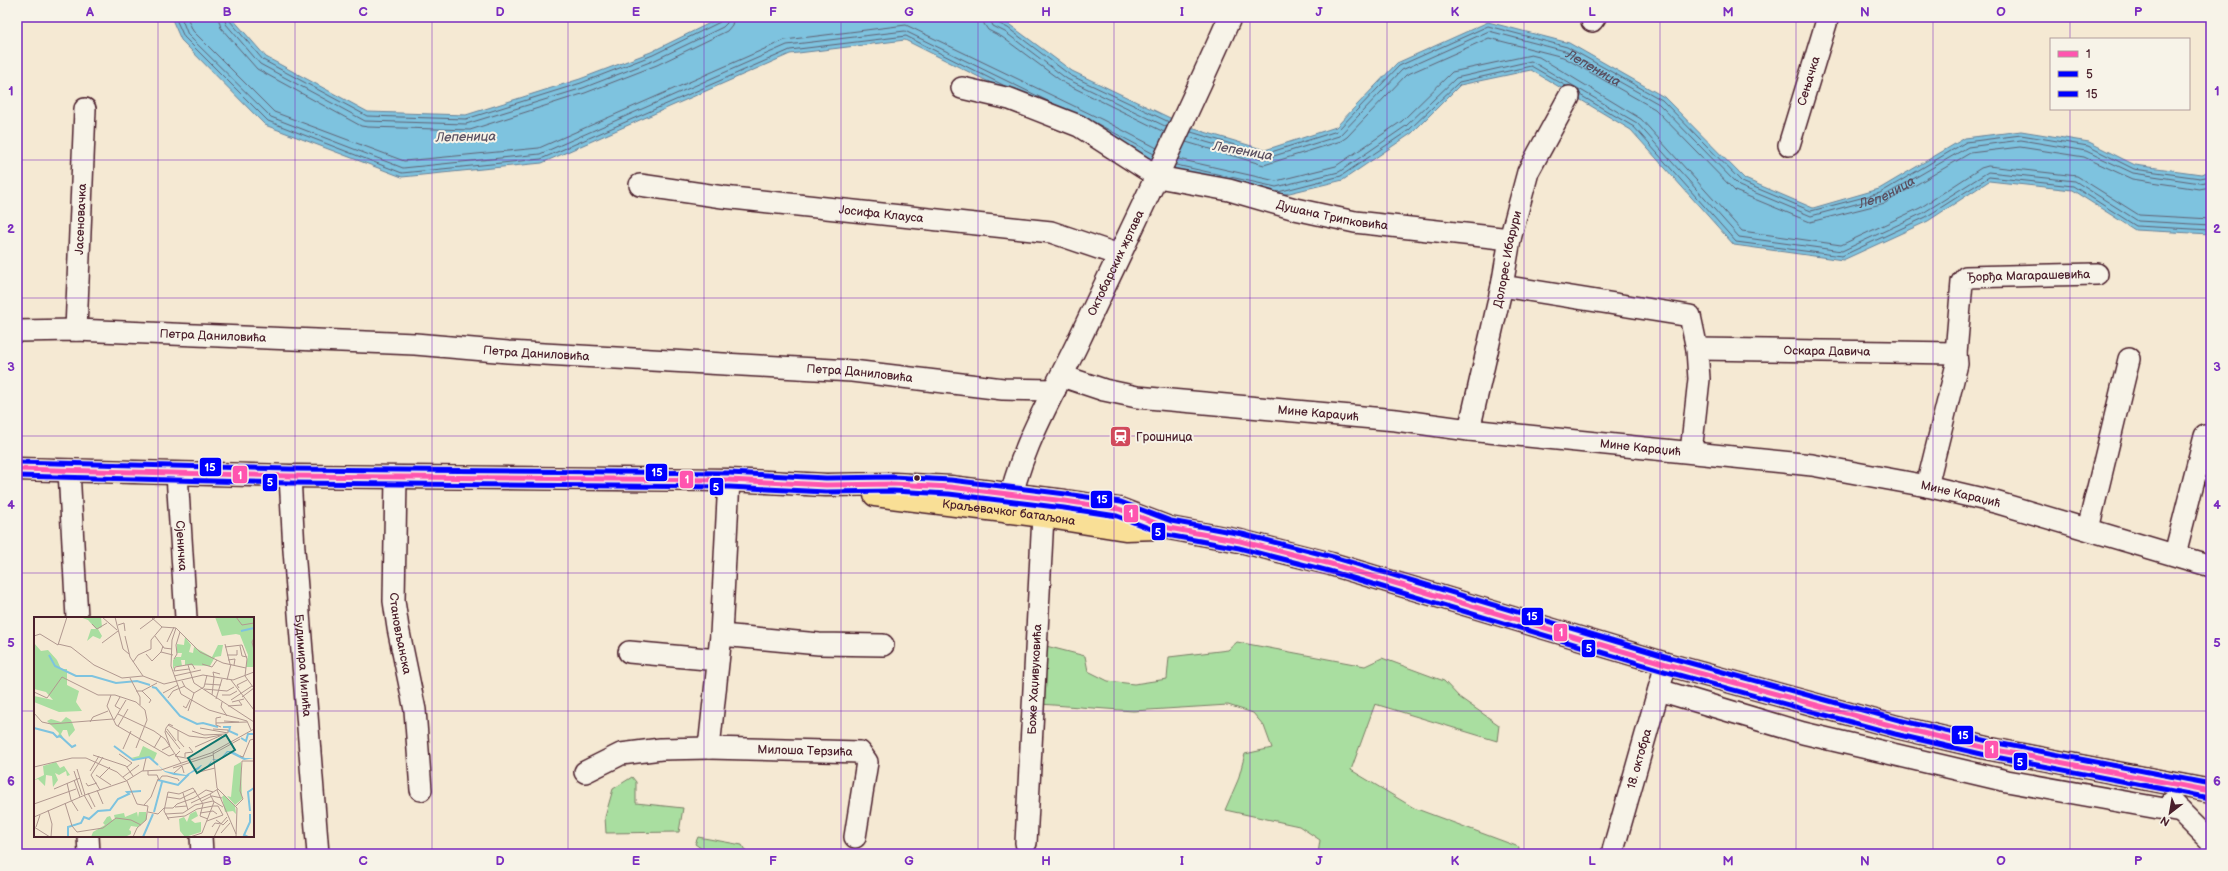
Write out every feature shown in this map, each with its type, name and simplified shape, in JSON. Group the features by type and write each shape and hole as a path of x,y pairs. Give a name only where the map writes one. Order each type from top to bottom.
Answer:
{"main road":[{"name":"Краљевачког батаљона","path":"17,469 177,474 459,479 729,480 826,485 893,484 1009,503 1119,510 1169,528 1240,541 1331,564 1666,664 1920,733 1991,749 2211,791"},
{"name":"Краљевачког батаљона","path":"1009,503 1043,516 1125,529 1169,528"}],"street":[{"name":"Октобарских жртава","path":"1009,503 1031,437 1161,170 1230,17"},
{"name":"Сењачка","path":"1789,145 1828,17"},
{"path":"962,88 1010,99 1079,126 1161,170"},
{"name":"Долорес Ибарури","path":"1469,430 1502,286 1510,239 1528,172 1569,97"},
{"name":"Јасеновачка","path":"76,330 85,109"},
{"name":"Душана Трипковића","path":"1161,170 1295,209 1355,222 1510,239"},
{"name":"Јосифа Клауса","path":"640,185 723,197 1051,232 1119,255"},
{"name":"Ђорђа Магарашевића","path":"1956,353 1962,282 1966,277 2097,274"},
{"path":"1502,286 1690,316 1697,349 1699,378 1691,452"},
{"name":"Петра Даниловића","path":"17,331 76,330 415,344 508,352 852,371 1003,389 1058,383"},
{"name":"Оскара Давича","path":"1697,349 1956,353"},
{"path":"1927,486 1958,364 1956,353"},
{"path":"2088,529 2128,359"},
{"name":"Мине Караџић","path":"1058,383 1137,397 1396,420 1469,430 1691,452 1812,466 1927,486 1995,502 2175,554 2211,566"},
{"path":"2175,554 2205,436"},
{"path":"69,470 77,617"},
{"name":"Сјеничка","path":"177,474 186,617"},
{"name":"Будимира Милића","path":"290,476 318,854"},
{"name":"Становљанска","path":"396,477 394,601 398,628 416,710 421,790"},
{"path":"709,748 721,635 729,480"},
{"name":"Боже Хаџивуковића","path":"1026,843 1043,516"},
{"path":"721,635 819,644 883,645"},
{"path":"629,652 718,660"},
{"name":"18. октобра","path":"1612,854 1666,664"},
{"path":"1659,690 1803,733 2007,782 2181,812"},
{"name":"Милоша Терзића","path":"585,772 621,754 661,749 709,748 860,752 867,762 855,838"},
{"path":"2153,780 2181,812 2211,842"},
{"path":"88,837 89,854"},
{"path":"200,837 202,854"}],"green space":[{"path":"1237,642 1365,666 1382,658 1444,681 1459,697 1499,725 1497,741 1375,704 1351,770 1414,808 1519,847 1518,854 1318,854 1320,840 1299,826 1225,810 1238,780 1245,754 1272,748 1264,726 1253,713 1228,705 1133,711 1040,704 1046,646 1085,656 1088,671 1108,681 1134,684 1167,679 1169,657 1228,650"},
{"path":"632,777 636,782 636,803 683,808 679,832 606,833 605,817 613,789"},
{"path":"698,837 742,845 747,854 709,854 695,844"}],"water":[{"name":"Лепеница","path":"171,17 231,17 266,57 368,112 466,115 580,79 651,52 722,17 995,17 1010,25 1072,71 1191,128 1265,150 1336,127 1397,63 1488,22 1569,43 1664,97 1745,179 1813,208 1879,189 1965,138 2021,131 2089,142 2135,165 2201,174 2211,171 2211,234 2135,230 2072,190 1989,181 1928,221 1843,260 1734,245 1631,130 1531,70 1460,85 1412,133 1343,180 1277,196 1175,175 905,40 790,54 542,163 402,177 265,125 181,40"}],"transit line":[{"name":"15","path":"17,462 290,469 729,473 826,478 893,477 951,480 1121,502 1171,521 1242,534 1333,557 1668,657 1899,720 1992,742 2211,784"},
{"name":"1","path":"17,469 290,476 729,480 826,485 893,484 950,487 1065,501 1119,509 1169,528 1240,541 1331,564 1666,664 1897,727 1991,749 2211,791"},
{"name":"5","path":"17,476 290,483 729,487 826,492 893,491 949,494 1064,508 1117,516 1167,535 1239,548 1329,571 1664,671 1895,734 1990,756 2210,798"}],"place":[{"name":"Грошница","path":"1121,437"}]}
